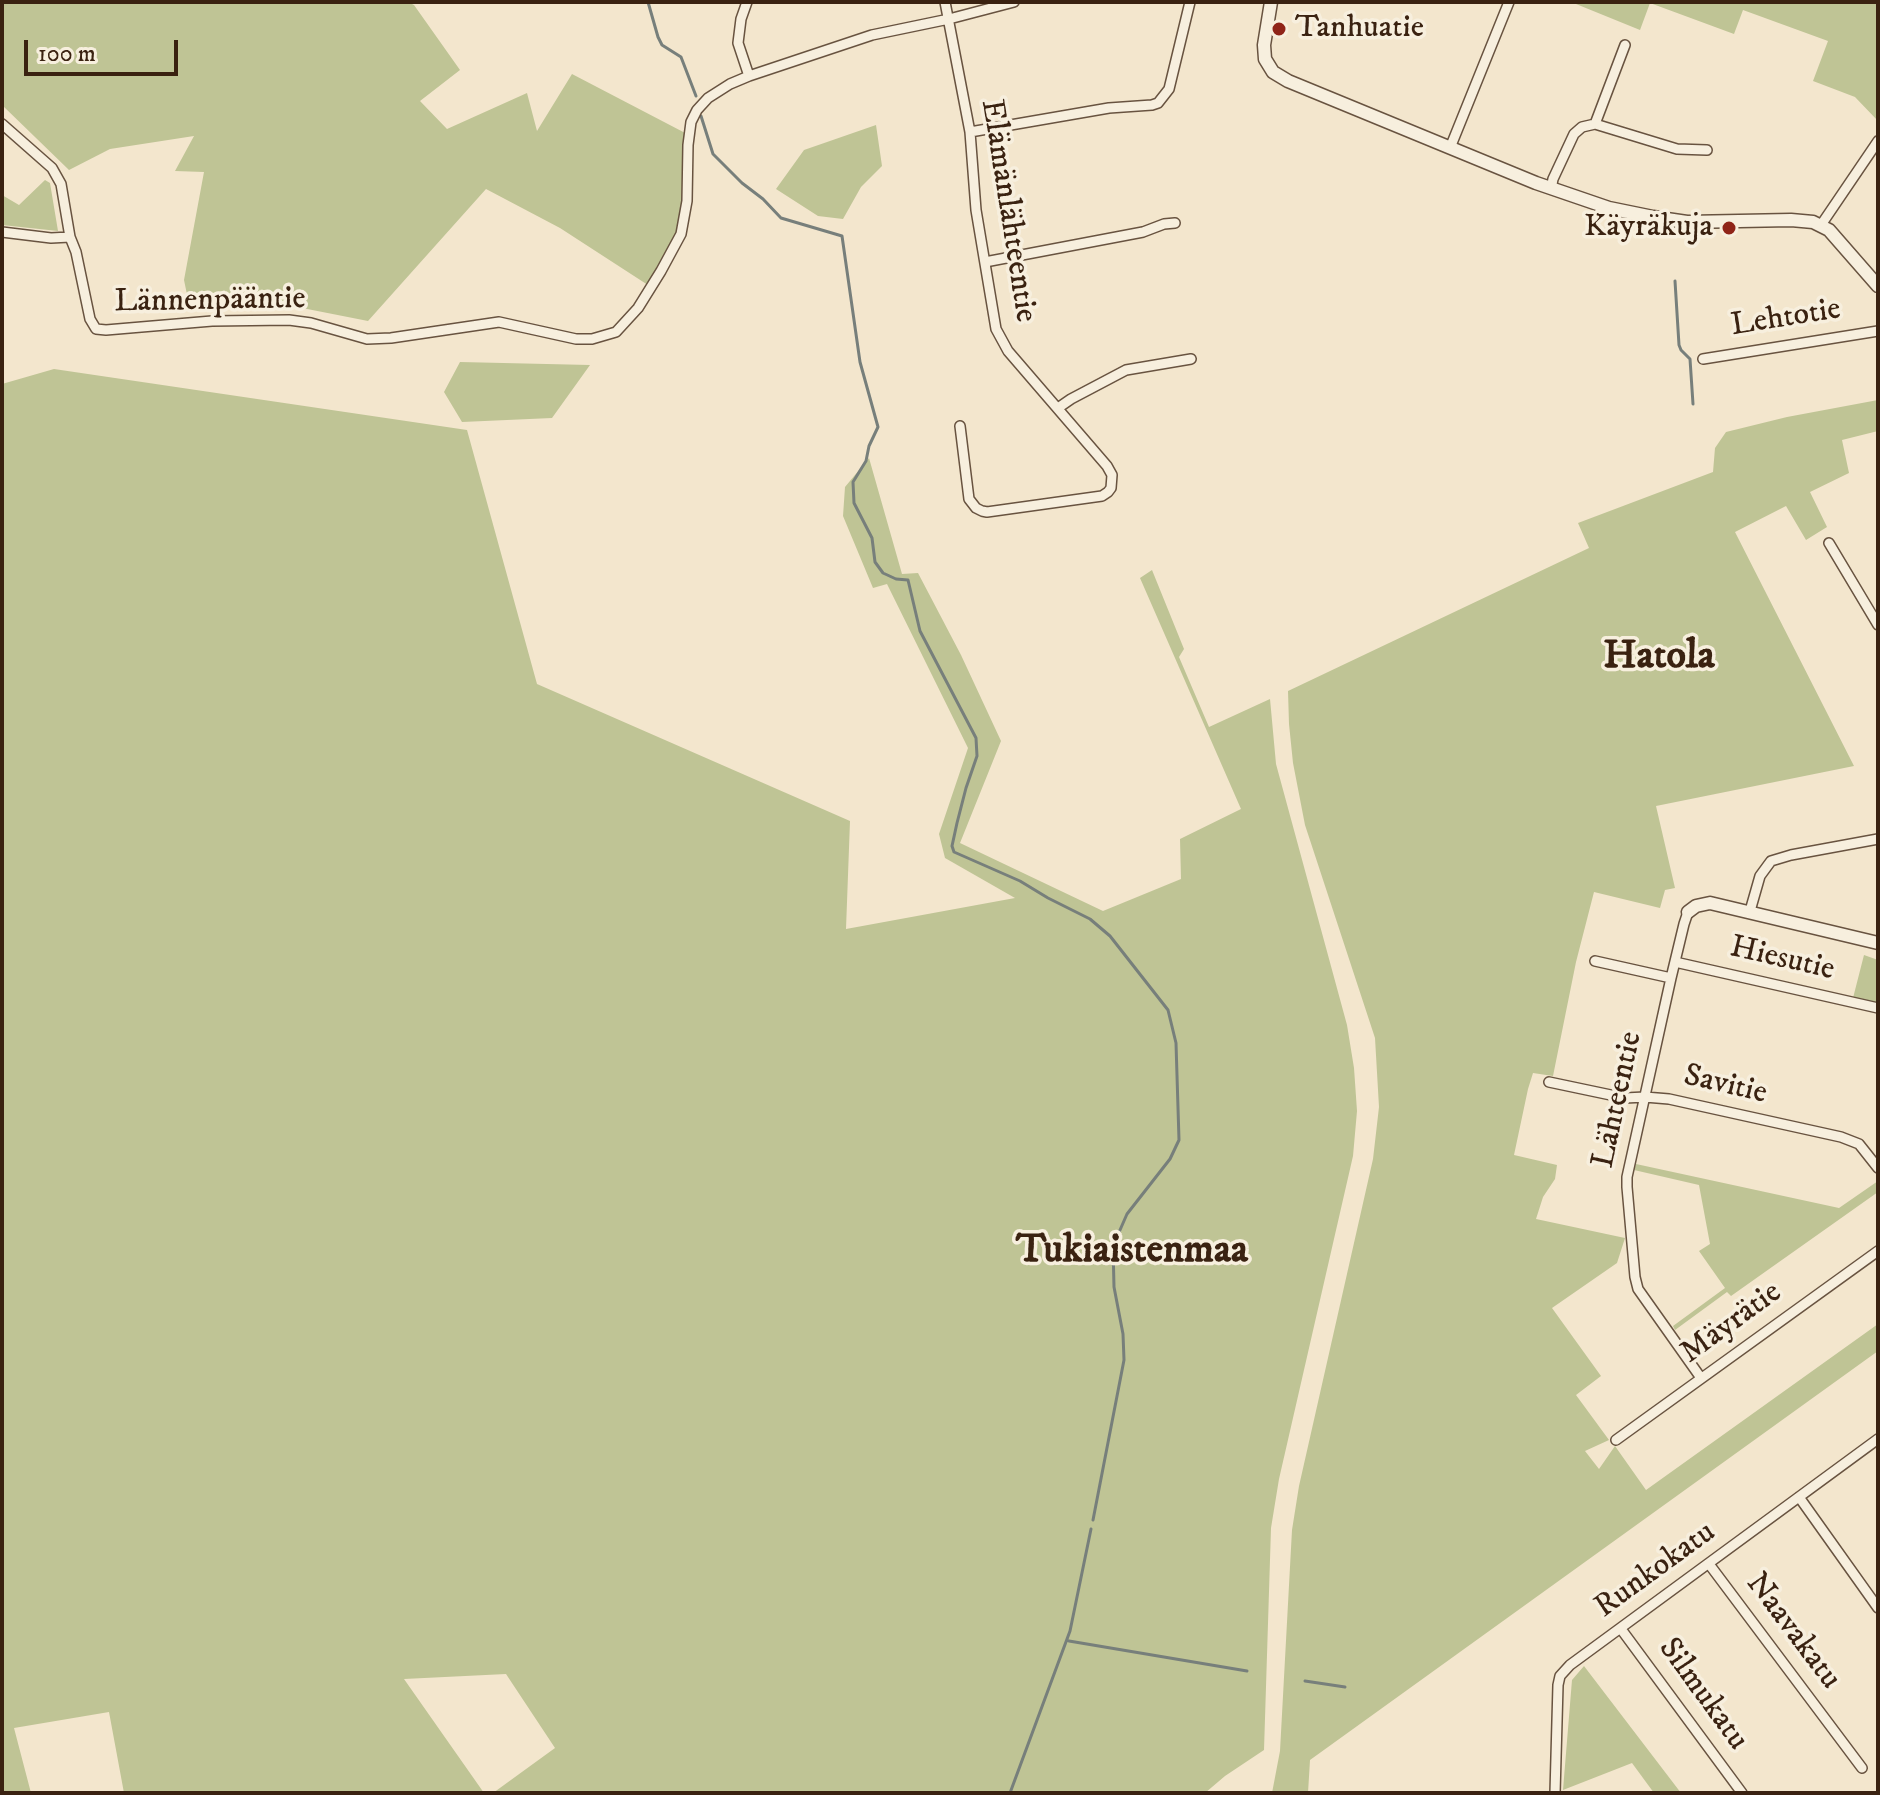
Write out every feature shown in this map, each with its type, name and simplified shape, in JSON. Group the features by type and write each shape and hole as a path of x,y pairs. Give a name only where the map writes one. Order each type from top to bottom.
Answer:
{"street":[{"path":"747,2 738,43 749,76 872,35 1014,2"},
{"name":"Elämänlähteentie","path":"945,2 970,132 976,210 996,329 1003,345 1110,470 1112,485 1105,494 982,511 973,506 969,499 960,426"},
{"path":"970,132 1109,108 1158,103 1169,89 1190,2"},
{"path":"1269,2 1264,50 1267,63 1279,76 1551,189 1609,208 1670,220 1804,221 1821,225 1878,286"},
{"path":"1450,148 1509,2"},
{"path":"1595,124 1625,45"},
{"name":"Lännenpääntie","path":"70,237 90,319 96,329 212,321 289,320 367,339 499,322 576,339 592,339 616,332 638,308 681,234 687,201 688,145 691,122 697,110 708,98 749,76"},
{"path":"2,124 52,168 61,184 70,237 2,232"},
{"path":"1551,189 1574,134 1582,127 1595,124 1677,149 1707,150"},
{"path":"1821,225 1878,141"},
{"path":"985,262 1136,234 1175,223"},
{"name":"Lehtotie","path":"1703,359 1878,331"},
{"path":"1058,408 1126,370 1191,359"},
{"path":"1829,543 1878,625"},
{"path":"1750,911 1760,876 1771,861 1878,839"},
{"path":"1688,912 1705,903 1878,943"},
{"name":"Lähteentie","path":"1688,912 1627,1181 1638,1289 1701,1378"},
{"path":"1595,961 1671,978"},
{"name":"Hiesutie","path":"1675,962 1878,1008"},
{"name":"Savitie","path":"1549,1082 1625,1098 1669,1099 1852,1141 1863,1148 1878,1168"},
{"name":"Mäyrätie","path":"1616,1440 1878,1251"},
{"name":"Runkokatu","path":"1555,1793 1558,1685 1560,1676 1570,1665 1878,1439"},
{"path":"1799,1497 1878,1608"},
{"name":"Naavakatu","path":"1709,1564 1862,1768"},
{"name":"Silmukatu","path":"1621,1629 1742,1793"}],"green space":[{"path":"2,2 408,2 414,5 460,70 420,101 447,129 527,93 537,131 572,74 689,135 681,234 651,287 560,228 486,189 368,321 287,305 190,309 184,280 204,172 175,171 194,136 110,149 69,170 2,105"},
{"path":"1577,2 1878,2 1878,121 1855,97 1813,81 1828,41 1743,10 1734,34 1650,3 1640,30"},
{"path":"876,125 882,166 861,187 843,219 818,216 776,189 804,150"},
{"path":"45,180 50,183 58,231 2,225 2,195 19,205"},
{"path":"460,362 590,365 552,418 462,422 444,392"},
{"path":"54,369 467,430 537,684 850,821 846,929 1015,898 945,858 939,834 968,748 887,584 873,588 843,516 845,487 869,458 902,574 918,573 1001,741 960,843 1103,911 1181,879 1180,839 1241,809 1140,578 1152,570 1184,649 1179,657 1209,727 1270,699 1276,764 1347,1025 1357,1111 1353,1156 1279,1479 1271,1528 1264,1750 1205,1793 493,1793 555,1748 506,1674 404,1679 484,1793 124,1793 109,1712 14,1728 31,1793 2,1793 2,384"},
{"path":"1878,400 1878,431 1842,440 1849,473 1810,492 1827,527 1806,540 1786,506 1735,532 1854,766 1656,806 1675,888 1665,890 1660,908 1594,892 1553,1076 1533,1073 1514,1155 1557,1165 1555,1179 1543,1197 1536,1219 1625,1238 1617,1263 1552,1308 1601,1376 1576,1395 1609,1440 1585,1451 1599,1469 1615,1446 1646,1490 1878,1324 1878,1351 1310,1760 1308,1793 1272,1793 1280,1751 1292,1530 1299,1486 1373,1159 1379,1107 1375,1038 1305,825 1293,763 1288,691 1589,548 1578,523 1713,472 1715,448 1726,432"},
{"path":"1864,955 1878,960 1878,1005 1853,998"},
{"path":"1636,1164 1839,1208 1878,1181 1878,1192 1731,1296 1727,1292 1675,1330 1673,1326 1725,1288 1699,1251 1710,1244 1699,1185 1634,1170"},
{"path":"1584,1666 1681,1793 1654,1793 1632,1763 1563,1790 1572,1680"}],"waterway":[{"path":"648,2 662,45 681,57 696,96"},
{"path":"701,116 713,154 781,218 842,236 860,362 878,427 866,461 853,482 854,503 872,538 875,562 883,573 908,580 920,631 976,738 977,756 957,823 952,846 954,852 1020,881 1090,919 1110,936 1168,1010 1176,1043 1179,1140 1170,1159 1127,1214 1113,1246 1114,1287 1123,1334 1124,1360 1093,1520"},
{"path":"1675,281 1679,345 1690,359 1693,404"},
{"path":"1010,1793 1070,1631 1091,1529"},
{"path":"1069,1641 1247,1671"},
{"path":"1305,1681 1345,1687"}],"place":[{"name":"Tanhuatie","path":"1279,29"},
{"name":"Käyräkuja","path":"1729,228"}],"district":[{"name":"Hatola","path":"1659,659"},
{"name":"Tukiaistenmaa","path":"1132,1253"}]}
